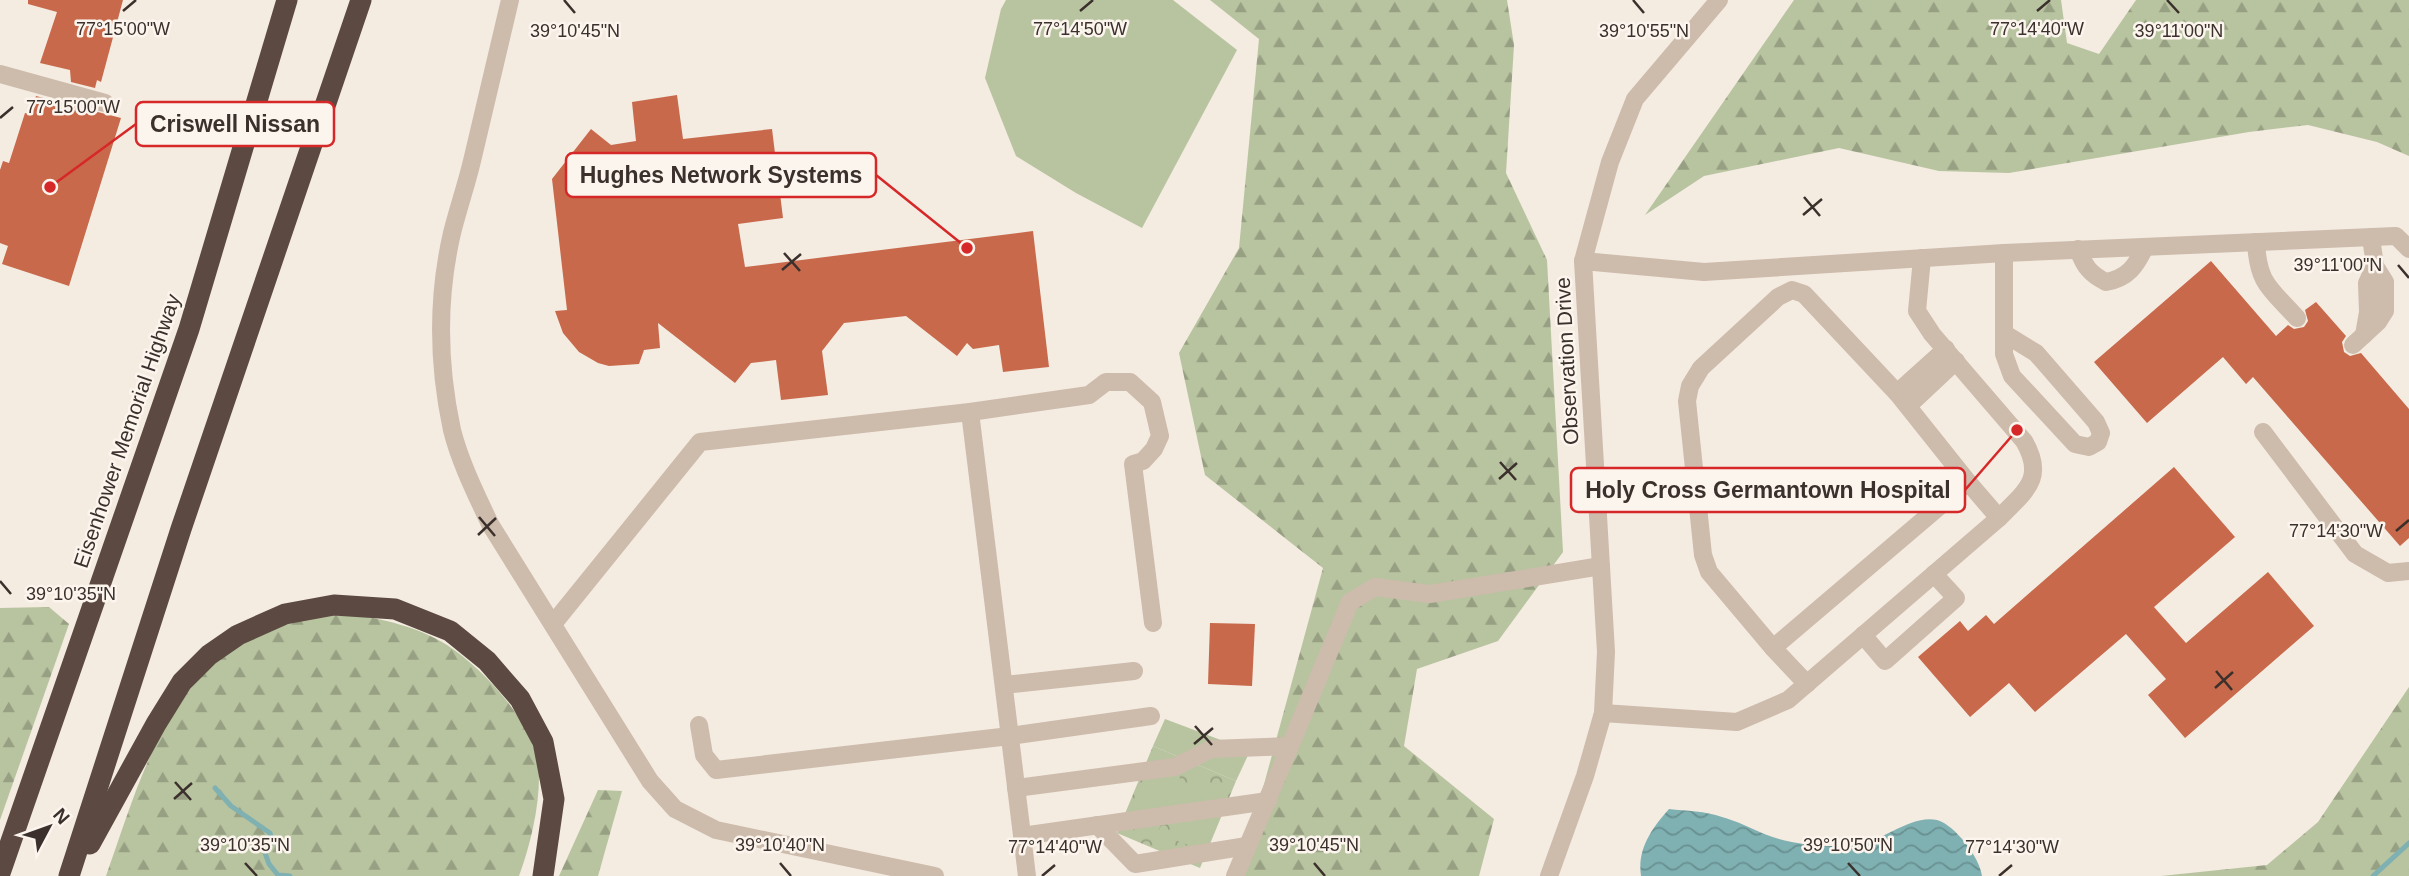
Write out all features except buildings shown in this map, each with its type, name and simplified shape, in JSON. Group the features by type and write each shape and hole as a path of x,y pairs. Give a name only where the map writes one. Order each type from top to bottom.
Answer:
{"highway":[{"name":"Eisenhower Memorial Highway","path":"0,873 189,329 287,0"},
{"path":"71,876 181,529 361,0"},
{"path":"71,876 182,682 209,655 238,635 285,614 334,606 395,609 450,631 487,661 520,699 543,742 554,799 543,876"}],"street":[{"path":"510,0 452,234 440,324 452,430 469,479 490,524 650,781 675,809 727,833 935,876"},
{"name":"Observation Drive","path":"1549,876 1585,776 1603,713 1606,652 1583,261 1610,162 1635,100 1719,0"},
{"path":"0,74 104,103"},
{"path":"1583,261 1704,272 2078,249 2396,236 2409,249"},
{"path":"2358,340 2368,312 2367,283 2375,266 2371,237"},
{"path":"2256,242 2257,266 2261,276 2297,318"},
{"path":"2078,249 2091,274 2106,282 2126,275 2135,266 2145,247"},
{"path":"2004,253 2004,354 2012,376 2075,444 2089,447 2098,442 2101,433 2096,422 2036,353 2005,334"},
{"path":"1603,713 1737,722 1788,700 1999,518 2024,493 2034,475 2034,457 2024,441 1931,334 1917,311 1922,258"},
{"path":"1807,684 1709,572 1703,555 1687,401 1690,386 1701,368 1778,297 1792,290 1804,294 1902,400 1999,518"},
{"path":"1902,400 1951,355"},
{"path":"554,624 700,442 970,412 1089,395 1106,382 1130,382 1152,402 1160,436 1154,449 1143,461 1133,464 1153,623"},
{"path":"970,412 1027,876"},
{"path":"2263,432 2355,554 2388,573 2409,571"},
{"path":"1773,648 1968,482"},
{"path":"1235,876 1350,602 1375,587 1430,594 1601,566"},
{"path":"1863,635 1885,661 1956,598 1934,574"},
{"path":"1004,685 1134,671"},
{"path":"699,725 704,755 716,769 1010,736 1151,716"},
{"path":"1016,788 1175,767 1211,750 1290,746"},
{"path":"1022,836 1268,801"},
{"path":"1097,825 1139,870 1247,846"}],"green space":[{"path":"1006,0 1173,0 1237,50 1142,228 1076,193 1016,156 985,78 1001,9"},
{"path":"1210,0 1507,0 1514,45 1506,173 1547,260 1563,552 1498,641 1417,669 1404,746 1494,819 1479,876 1239,876 1323,568 1205,475 1179,353 1239,248 1259,39"},
{"path":"1794,0 2061,0 2067,43 2099,54 2136,0 2409,0 2409,156 2377,142 2308,125 2249,132 2009,173 1939,171 1839,148 1704,176 1645,215"},
{"path":"49,607 69,624 0,820 0,608"},
{"path":"351,614 388,621 447,645 478,669 508,702 520,720 537,758 539,777 533,827 519,876 106,876 153,750 173,714 197,681 228,653 266,631 318,616"},
{"path":"2409,687 2409,876 2161,876 2267,865 2318,822"},
{"path":"1165,719 1250,751 1236,781 1153,746"},
{"path":"1153,746 1236,781 1200,868 1117,833"},
{"path":"1154,764 1181,774 1158,832 1132,822"},
{"path":"1197,782 1224,793 1202,850 1175,840"},
{"path":"598,790 622,791 598,876 559,876"}],"water":[{"path":"1669,809 1716,815 1777,838 1823,846 1867,843 1908,824 1927,819 1937,820 1951,828 1966,843 1977,860 1982,876 1641,876 1641,857 1647,840"}],"waterway":[{"path":"215,788 231,806 270,833 272,841 265,853 269,864 278,875 290,876"},
{"path":"2373,876 2409,843"}],"place":[{"name":"Criswell Nissan","path":"50,187"},
{"name":"Hughes Network Systems","path":"967,248"},
{"name":"Holy Cross Germantown Hospital","path":"2017,430"}]}
